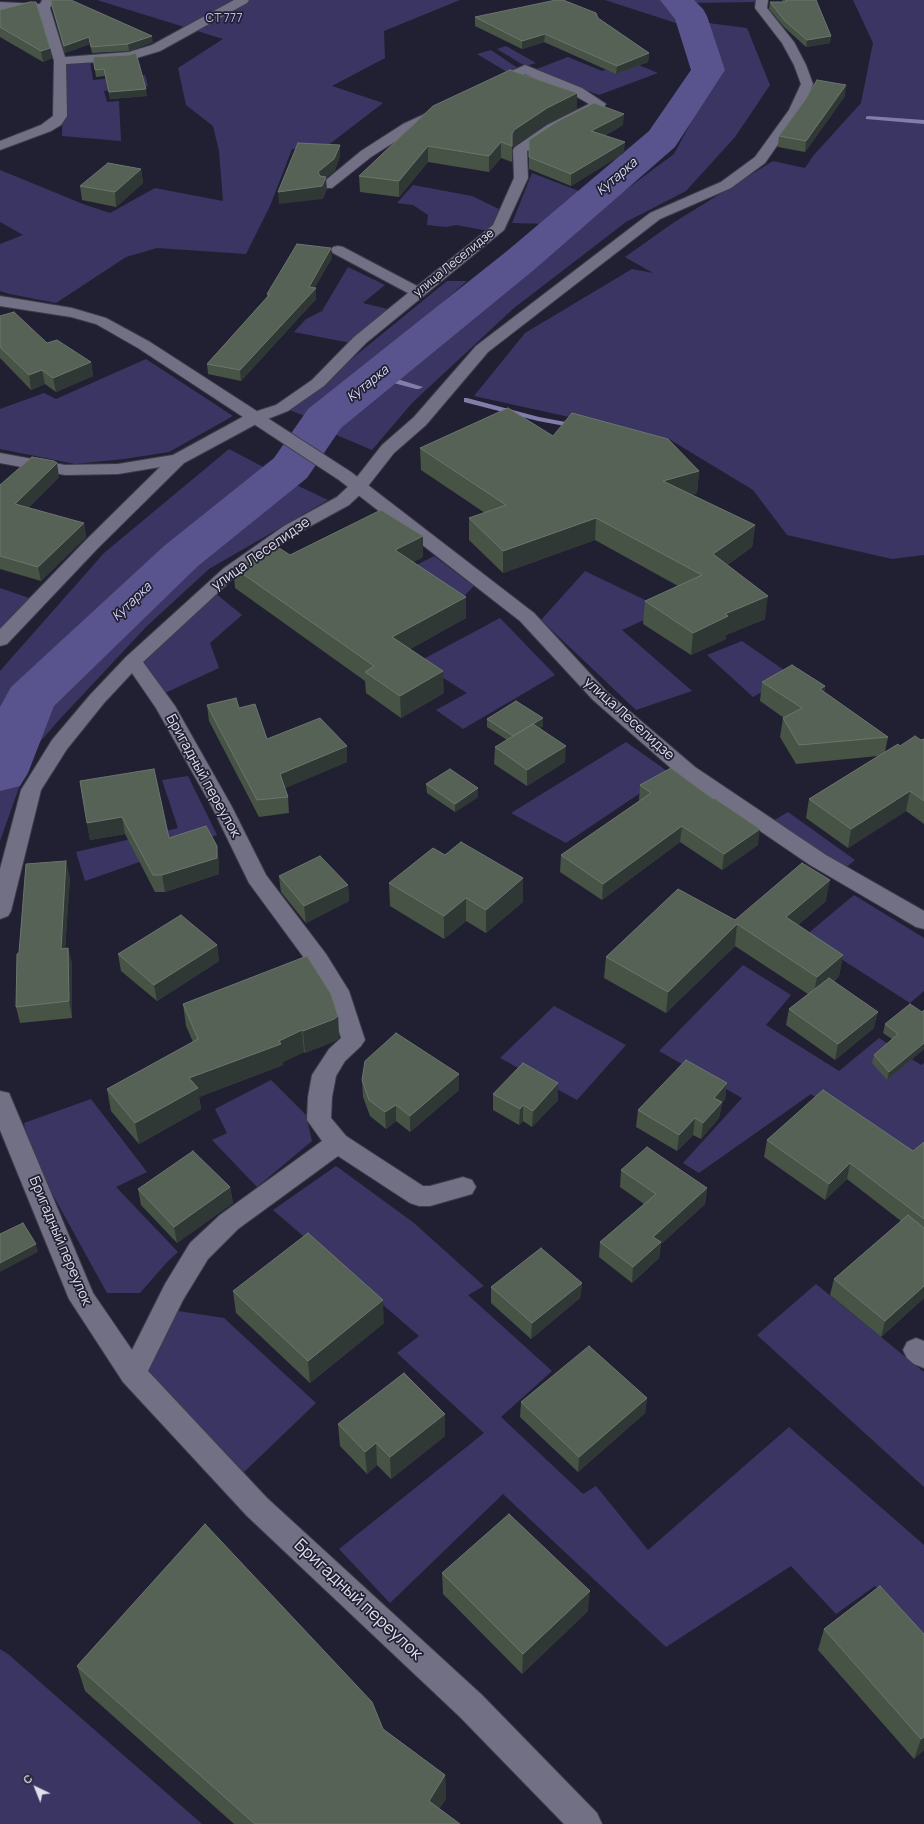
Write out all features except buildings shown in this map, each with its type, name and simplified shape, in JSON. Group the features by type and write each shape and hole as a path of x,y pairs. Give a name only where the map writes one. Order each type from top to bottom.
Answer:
{"street":[{"path":"60,61 130,56 156,48 242,0"},
{"name":"улица Леселидзе","path":"133,661 230,572 290,530 342,501 352,481 420,421 482,349 566,286 655,216 726,185 760,160 795,110 807,84 800,65 788,42 761,8 762,0"},
{"path":"0,6 46,4 60,61 60,116 56,122 0,146"},
{"name":"улица Леселидзе","path":"0,640 92,544 178,459 254,418 282,408 318,383 360,340 499,226 521,178 520,150 552,128 599,104 577,90 525,69 474,93"},
{"path":"327,184 378,146 408,127 450,106"},
{"path":"338,250 418,292"},
{"path":"0,301 72,313 101,321 144,345 352,481"},
{"name":"улица Леселидзе","path":"0,458 65,470 118,469 178,459"},
{"name":"улица Леселидзе","path":"352,481 527,617 600,696 688,772 818,860 924,920"},
{"path":"0,911 31,790 59,745 97,699 133,661"},
{"name":"Бригадный переулок","path":"133,661 165,706 219,800 257,878 318,960 338,991 353,1040 337,1055 324,1075 320,1097 320,1120 337,1143 419,1196 430,1196 463,1187"},
{"name":"Бригадный переулок","path":"0,1100 82,1299 133,1374 257,1507 471,1706 586,1824"},
{"path":"133,1374 174,1292 200,1251 229,1222 337,1143"}],"green space":[{"name":"СТ 777","path":"97,0 460,0 384,31 385,58 332,86 383,103 327,146 292,149 270,206 246,254 157,248 126,257 56,303 0,291 0,244 23,235 0,222 0,170 83,204 110,213 155,188 223,201 219,151 213,126 186,105 178,68 223,39"},
{"path":"605,0 665,0 684,19 679,24"},
{"path":"686,0 757,0 757,2 690,3"},
{"path":"853,0 924,0 924,555 892,559 787,535 753,490 669,439 474,396 525,333 632,269 653,273 625,257 673,223 773,161 805,168 813,156 861,103 873,43"},
{"path":"708,23 747,28 770,85 735,137 686,191 626,222 514,308 412,403 372,450 327,431 341,417 589,217 674,154 722,65"},
{"path":"506,46 536,63 525,66 497,49"},
{"path":"491,50 519,69 507,72 477,54"},
{"path":"568,57 602,71 629,61 658,73 599,95 534,70"},
{"path":"90,61 93,80 145,75 148,86 104,91 107,102 119,101 121,141 62,136 64,62"},
{"path":"532,173 587,194 552,224 512,223"},
{"path":"413,185 472,196 499,209 496,223 489,231 456,225 446,227 427,225 428,215 413,205 397,203"},
{"path":"348,267 385,285 363,303 392,310 351,343 294,332 306,319 322,311"},
{"path":"447,281 467,281 310,418 289,410"},
{"path":"146,359 233,416 169,452 124,459 75,464 0,449 0,409 44,393 56,399"},
{"path":"229,449 269,470 220,504 36,668 0,728 0,671 104,553"},
{"path":"290,482 328,500 209,569 147,626 32,751 0,841 0,791 35,704 188,563"},
{"path":"434,556 474,586 455,605 403,572"},
{"path":"585,571 666,610 622,630 692,691 636,710 541,620"},
{"path":"0,588 32,599 0,632"},
{"path":"215,593 242,615 210,643 219,668 165,693 142,660"},
{"path":"500,618 555,675 463,729 436,710 467,693 418,662"},
{"path":"742,641 791,675 753,697 707,655"},
{"path":"626,742 670,773 566,843 511,813"},
{"path":"188,776 217,835 85,881 76,852 178,828 162,780"},
{"path":"788,812 855,860 843,870 771,822"},
{"path":"854,895 924,938 924,991 910,1003 805,936"},
{"path":"743,965 791,995 766,1025 839,1071 879,1038 921,1065 924,1063 924,1150 911,1161 811,1094 699,1173 683,1163 742,1098 659,1051"},
{"path":"554,1006 626,1045 577,1100 500,1058"},
{"path":"271,1080 306,1115 312,1141 257,1187 212,1140 227,1133 215,1109"},
{"path":"91,1099 147,1172 116,1187 178,1252 168,1261 140,1293 107,1293 32,1157 24,1123"},
{"path":"336,1166 414,1223 484,1286 468,1295 552,1371 501,1417 583,1494 596,1486 648,1550 789,1427 924,1545 924,1637 875,1586 836,1614 791,1566 666,1647 503,1494 390,1603 339,1549 484,1433 397,1353 419,1336 273,1210"},
{"path":"816,1284 924,1372 924,1487 757,1335"},
{"path":"178,1311 224,1318 316,1403 244,1472 146,1371"},
{"path":"0,1649 8,1654 202,1824 0,1824"}],"waterway":[{"name":"Кутарка","path":"0,773 30,699 181,556 291,468 324,419 521,260 662,139 708,70 691,16 676,0"},
{"path":"868,118 924,122"},
{"path":"378,376 419,387"},
{"path":"467,400 538,419 576,426"}]}
